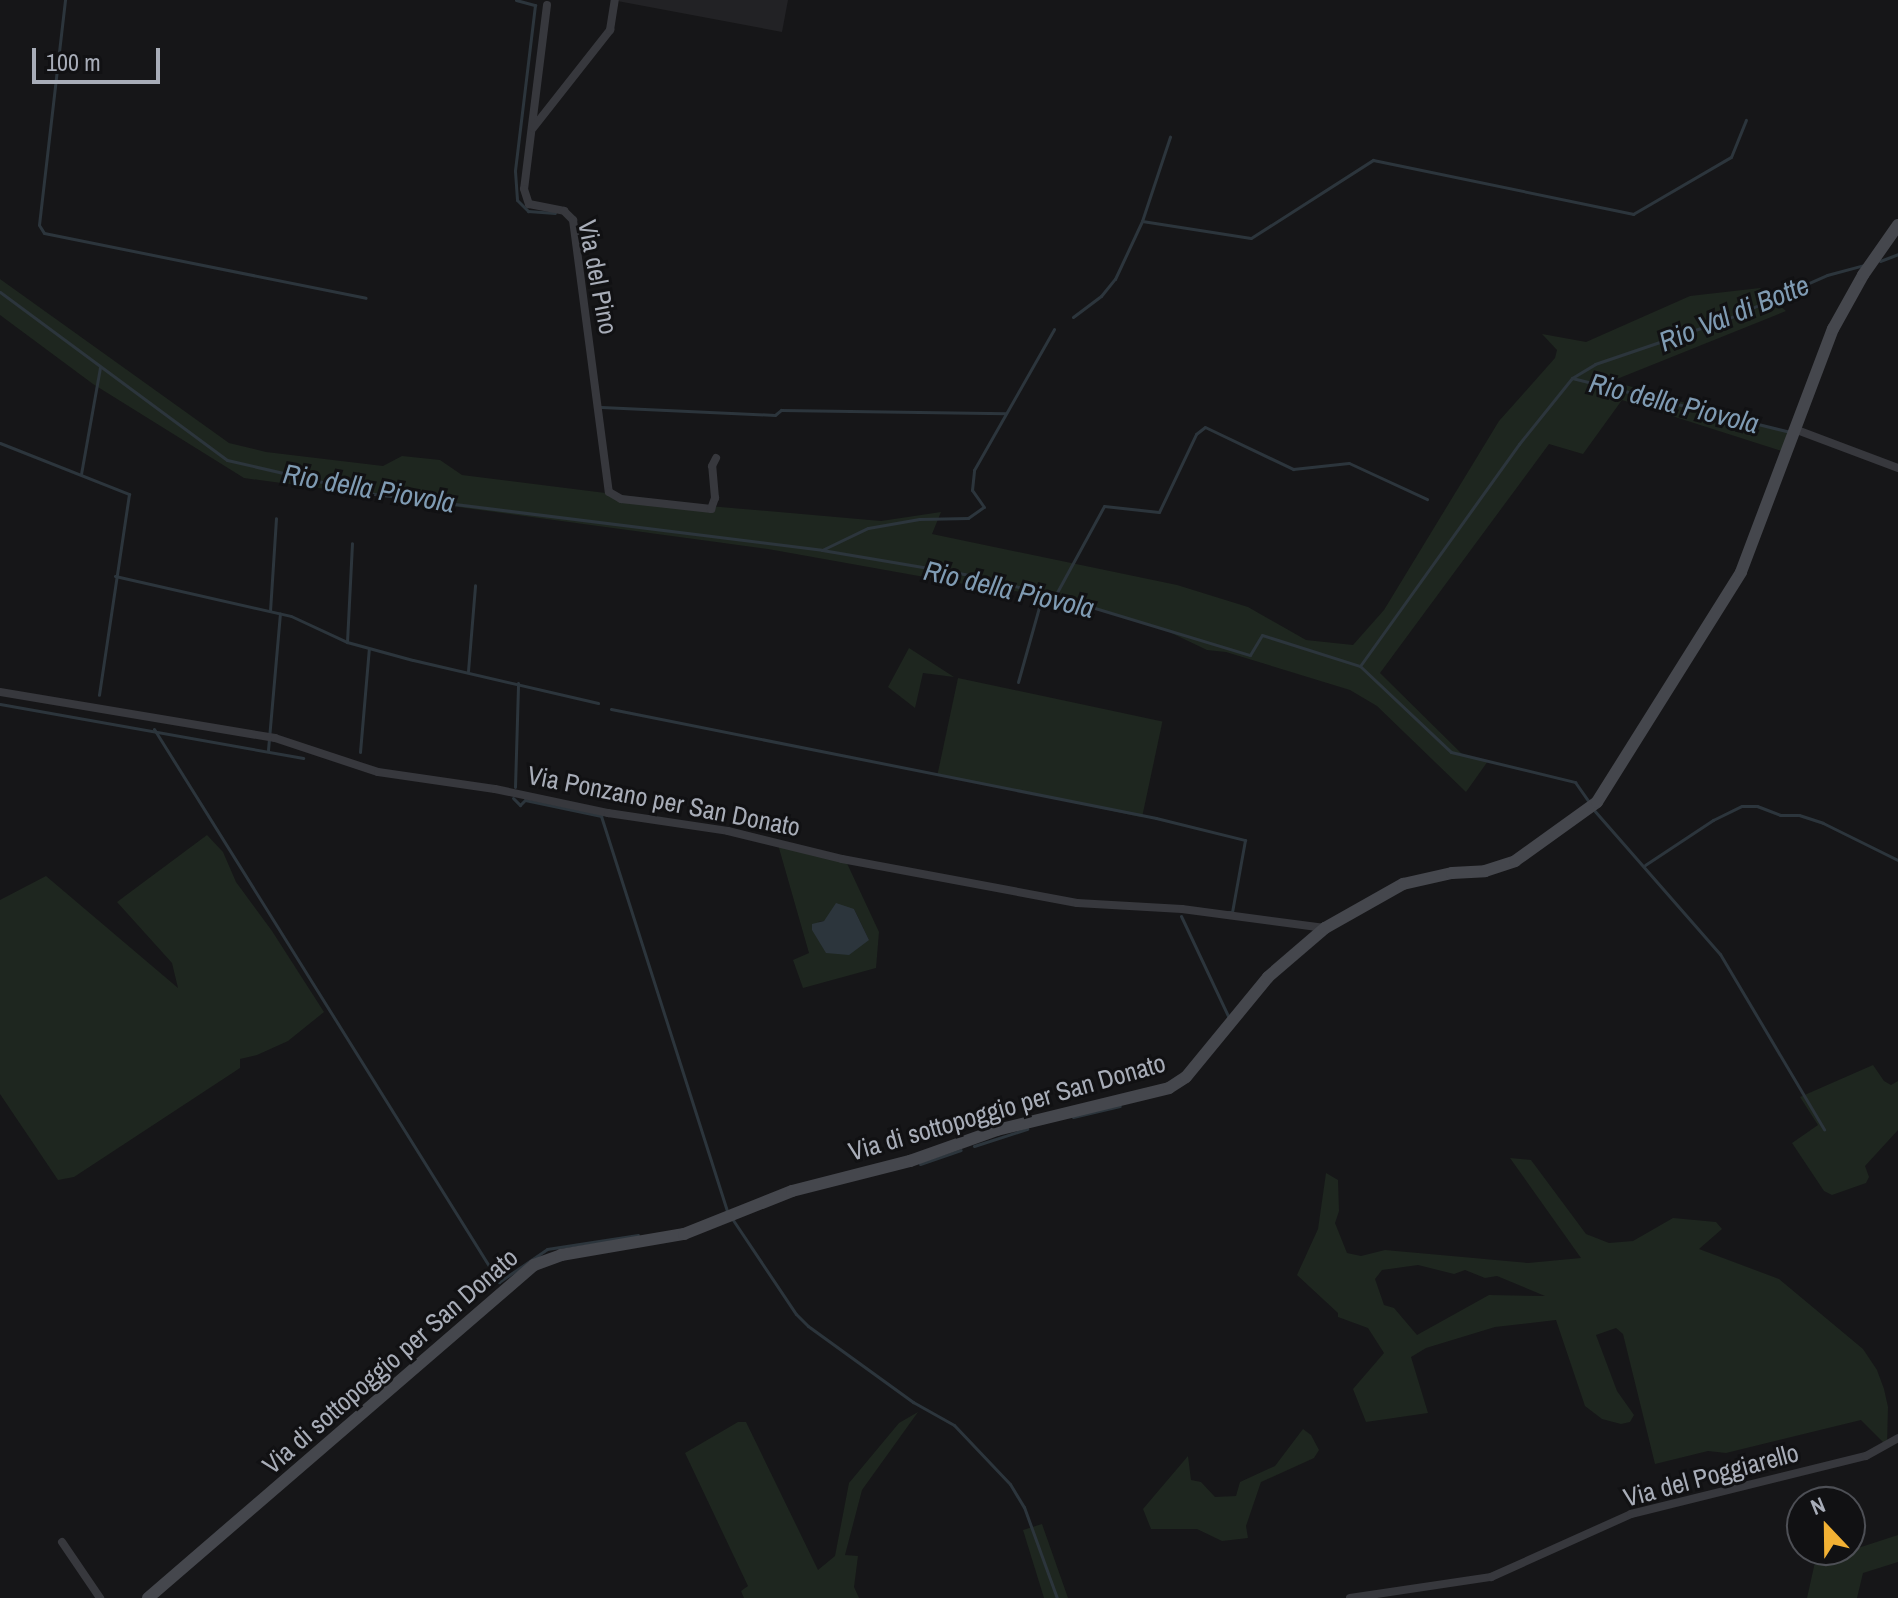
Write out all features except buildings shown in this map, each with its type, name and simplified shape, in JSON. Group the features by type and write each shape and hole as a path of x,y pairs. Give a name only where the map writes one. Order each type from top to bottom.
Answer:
{"street":[{"path":"531,132 610,30 615,0"},
{"name":"Via del Pino","path":"547,5 525,196 529,204 564,211 573,220 609,492 621,499 711,509 715,498 712,466 716,458"},
{"name":"Via di sottopoggio per San Donato","path":"148,1598 534,1265 561,1255 684,1234 792,1191 910,1161 997,1130 1169,1088 1186,1077 1268,977 1325,928 1403,884 1452,873 1485,871 1515,861 1591,806 1741,572 1796,434 1833,329 1876,254 1898,225"},
{"path":"1796,434 1898,468"},
{"name":"Via Ponzano per San Donato","path":"0,692 269,737 378,772 495,789 608,813 728,831 842,859 1077,903 1182,909 1325,928"},
{"name":"Via del Poggiarello","path":"1350,1598 1491,1577 1631,1514 1866,1456 1898,1438"},
{"path":"62,1542 100,1598"}],"shaded area":[{"path":"612,0 788,0 782,32"},
{"path":"0,279 229,443 266,452 383,466 402,456 440,460 462,475 709,506 881,521 941,512 932,534 1177,585 1248,607 1306,640 1353,645 1384,610 1499,421 1555,358 1557,350 1542,334 1586,342 1690,296 1760,288 1786,311 1612,381 1766,427 1796,432 1788,453 1622,400 1583,454 1549,444 1380,673 1463,755 1488,761 1466,792 1377,706 1350,690 1226,652 1207,650 1165,630 1052,595 986,588 768,549 244,478 93,384 0,315"},
{"path":"909,648 954,677 923,673 915,708 888,687"},
{"path":"958,678 1162,721 1142,817 938,774"},
{"path":"207,835 223,852 236,882 324,1012 288,1041 240,1059 240,1068 74,1177 58,1180 0,1094 0,900 46,876 178,988 172,963 117,902"},
{"path":"777,841 845,859 879,932 876,968 803,988 793,960 809,953","holes":["854,909 869,940 818,922"]},
{"path":"836,903 854,909 869,940 849,955 826,953 812,930 812,924 824,921"},
{"path":"1873,1065 1884,1081 1891,1085 1898,1081 1898,1130 1865,1166 1869,1177 1866,1183 1832,1195 1824,1191 1792,1143 1818,1125 1800,1097"},
{"path":"1510,1158 1531,1160 1586,1234 1609,1243 1633,1241 1673,1218 1716,1222 1722,1229 1699,1249 1779,1279 1863,1349 1877,1370 1884,1389 1888,1407 1887,1446 1861,1420 1726,1453 1708,1451 1655,1464 1623,1334 1616,1328 1596,1335 1617,1391 1634,1415 1630,1422 1621,1424 1602,1419 1585,1406 1556,1320 1495,1327 1426,1348 1411,1357 1428,1413 1366,1422 1353,1389 1384,1353 1368,1328 1338,1317 1338,1313 1297,1275 1318,1229 1326,1173 1338,1180 1339,1211 1335,1223 1347,1253 1361,1256 1385,1250 1528,1263 1581,1258","holes":["1418,1265 1454,1274 1465,1270 1485,1278 1497,1276 1545,1296 1489,1295 1417,1335 1394,1308 1384,1305 1375,1279 1382,1270"]},
{"path":"918,1412 862,1490 845,1555 858,1556 854,1587 859,1598 744,1598 741,1591 748,1586 685,1453 738,1422 746,1422 818,1570 835,1556 849,1483 899,1423"},
{"path":"1303,1429 1311,1435 1319,1450 1314,1458 1261,1482 1246,1526 1248,1538 1222,1541 1197,1529 1151,1529 1143,1509 1188,1456 1191,1480 1201,1482 1215,1497 1236,1496 1240,1482 1275,1466"},
{"path":"1042,1524 1068,1598 1044,1598 1023,1530"},
{"path":"1898,1535 1898,1562 1863,1573 1857,1598 1807,1598 1814,1566 1866,1566 1866,1545"}],"waterway":[{"path":"65,0 39,225 44,233 366,298"},
{"path":"516,0 535,5 515,171 517,200 528,211 555,213"},
{"path":"1142,221 1251,238 1373,160 1633,214 1731,157 1746,120"},
{"path":"1073,317 1101,296 1115,279 1142,221 1170,137"},
{"name":"Rio Val di Botte","path":"1880,261 1898,254"},
{"name":"Rio della Piovola","path":"1360,666 1519,444 1572,378 1595,364 1727,319 1827,275 1864,265"},
{"name":"Rio della Piovola","path":"0,292 227,460 374,494 822,550 964,574 1052,595 1250,655 1262,635 1360,666 1451,752 1575,782 1589,802"},
{"path":"822,550 868,528 919,519 968,518 984,507 972,490 974,470 1054,329"},
{"path":"81,474 100,367"},
{"name":"Rio della Piovola","path":"1572,378 1790,432"},
{"path":"601,407 775,415 781,410 1006,413"},
{"path":"1055,596 1104,506 1159,512 1196,434 1205,427 1293,469 1349,463 1427,499"},
{"path":"0,443 129,494 99,695"},
{"path":"270,611 276,518"},
{"path":"347,642 352,543"},
{"path":"115,576 291,616 347,642 598,703"},
{"path":"468,671 475,585"},
{"path":"1018,682 1043,593"},
{"path":"268,750 280,614"},
{"path":"360,752 369,648"},
{"path":"515,787 518,683"},
{"path":"0,704 303,758"},
{"path":"611,709 1156,818 1245,840 1232,912 1228,912"},
{"path":"154,729 499,1282 547,1249 638,1235"},
{"path":"513,798 520,805 525,800 601,816 728,1214"},
{"path":"1645,865 1713,820 1742,806 1757,806 1780,815 1799,815 1823,823 1898,860"},
{"path":"1593,809 1720,954 1824,1129"},
{"path":"1181,916 1229,1018"},
{"path":"1073,1117 1120,1106"},
{"path":"974,1146 1027,1129"},
{"path":"920,1164 961,1150"},
{"path":"733,1220 796,1314 808,1326 913,1402 954,1425 1010,1484 1024,1507 1057,1598"}]}
